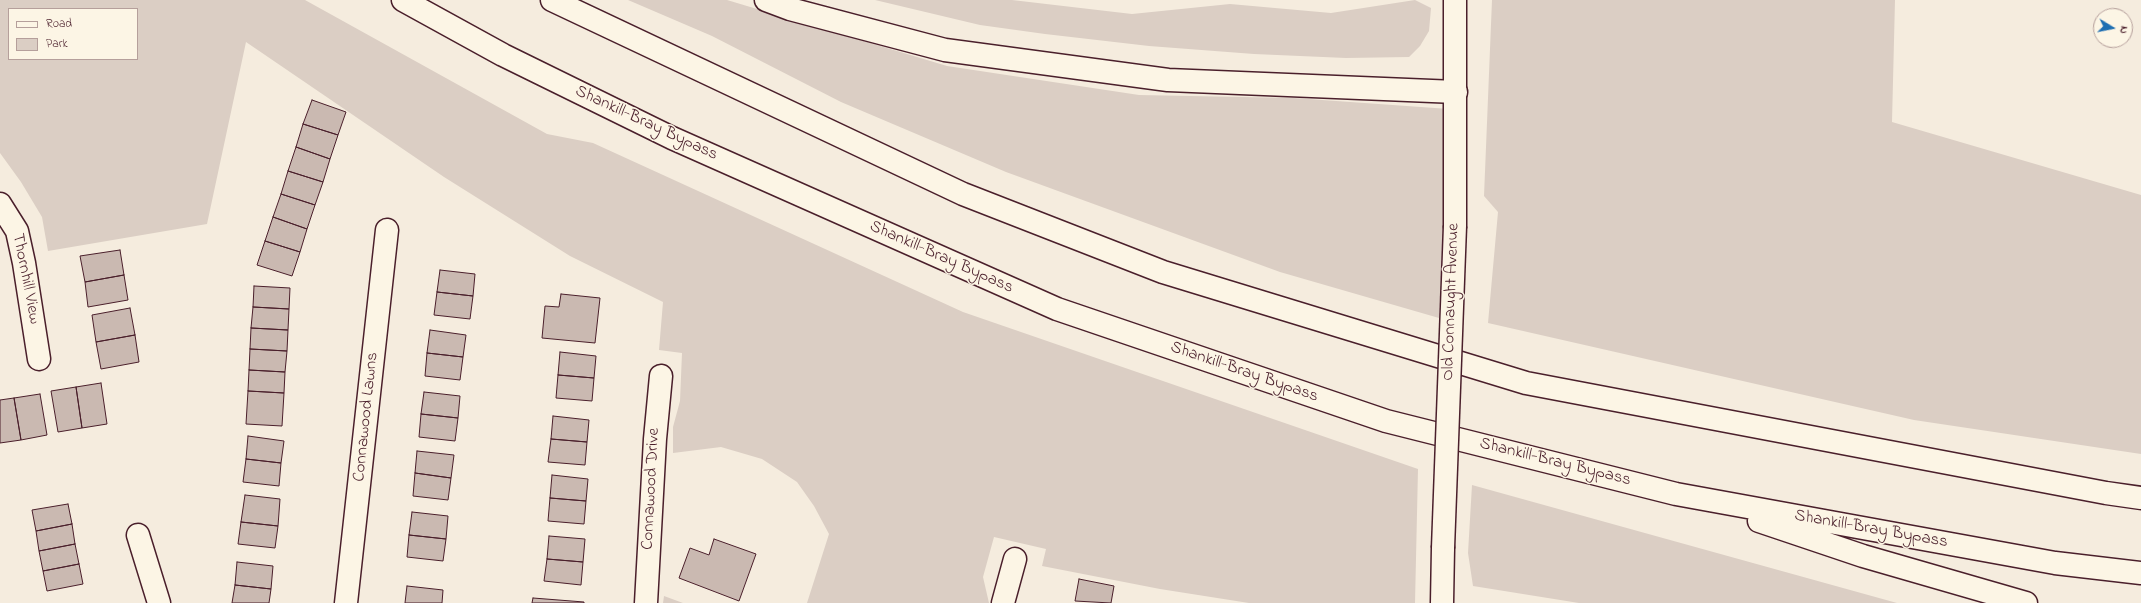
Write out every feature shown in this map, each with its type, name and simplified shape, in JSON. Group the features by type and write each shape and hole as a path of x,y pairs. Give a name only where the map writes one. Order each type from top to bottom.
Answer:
{"main road":[{"name":"Shankill-Bray Bypass","path":"403,0 503,55 672,138 1057,310 1386,421 1676,494 2055,563 2141,573"},
{"path":"552,0 963,194 1163,272 1526,383 2090,490 2141,498"},
{"path":"766,0 790,9 945,50 1168,80 1456,92"},
{"name":"Old Connaught Avenue","path":"1442,603 1455,226 1455,0"},
{"name":"Thornhill View","path":"0,204 17,231 24,263 39,359"},
{"name":"Connawood Lawns","path":"346,603 387,230"},
{"name":"Connawood Drive","path":"646,603 654,439 660,376"},
{"path":"1676,494 1863,556 2026,603"},
{"path":"138,535 159,603"},
{"path":"1002,603 1015,559"}],"green space":[{"path":"0,0 305,0 547,134 593,143 963,312 1418,469 1415,603 1249,603 1160,589 1042,566 1046,549 994,537 983,577 989,603 807,603 829,534 814,506 797,482 762,459 721,447 673,453 673,427 680,401 682,353 659,350 663,302 570,256 444,177 246,42 207,224 48,251 42,217 21,182 0,153"},
{"path":"628,0 727,0 947,66 1139,95 1294,98 1449,109 1439,318 1280,272 1006,172 841,102 712,36"},
{"path":"875,0 1012,0 1132,14 1230,4 1331,13 1415,0 1431,8 1429,31 1420,46 1409,57 1346,58 1254,54 1149,46 1045,34 980,25"},
{"path":"1492,0 1895,0 1892,122 2141,195 2141,454 1914,420 1488,323 1498,212 1484,196"},
{"path":"1472,485 1897,603 1579,603 1473,586 1468,553"},
{"path":"664,596 683,603 663,603"}],"building":[{"path":"312,100 346,112 338,135 303,124"},
{"path":"303,124 338,135 330,159 296,147"},
{"path":"296,147 330,159 323,182 288,171"},
{"path":"288,171 323,182 315,205 281,194"},
{"path":"281,194 315,205 307,229 273,217"},
{"path":"273,217 307,229 300,252 265,241"},
{"path":"265,241 300,252 292,276 257,265"},
{"path":"120,250 124,275 85,282 80,256"},
{"path":"440,270 475,274 473,296 437,292"},
{"path":"124,275 128,300 88,307 85,282"},
{"path":"254,286 290,288 289,309 253,307"},
{"path":"437,292 473,296 470,319 434,315"},
{"path":"561,294 600,298 595,343 542,338 545,306 559,307"},
{"path":"253,307 289,309 288,330 251,328"},
{"path":"130,308 135,335 96,342 92,315"},
{"path":"251,328 288,330 287,351 250,349"},
{"path":"430,330 466,335 463,357 427,353"},
{"path":"135,335 139,362 101,369 96,342"},
{"path":"250,349 287,351 285,372 249,370"},
{"path":"560,352 596,356 594,378 558,375"},
{"path":"427,353 463,357 460,380 425,376"},
{"path":"249,370 285,372 284,393 248,391"},
{"path":"558,375 594,378 592,401 556,398"},
{"path":"101,383 107,424 82,428 76,387"},
{"path":"76,387 82,428 58,432 51,391"},
{"path":"248,391 284,393 282,426 246,424"},
{"path":"424,392 460,396 458,418 421,414"},
{"path":"40,394 47,435 21,440 14,398"},
{"path":"14,398 21,440 0,443 0,400"},
{"path":"421,414 458,418 455,441 419,437"},
{"path":"553,416 589,420 587,442 551,439"},
{"path":"248,436 284,441 281,463 246,459"},
{"path":"551,439 587,442 585,465 548,462"},
{"path":"417,451 454,455 451,478 415,473"},
{"path":"246,459 281,463 279,486 243,482"},
{"path":"415,473 451,478 448,500 413,496"},
{"path":"552,475 588,479 586,501 550,498"},
{"path":"245,495 280,499 278,526 241,522"},
{"path":"550,498 586,501 584,524 548,521"},
{"path":"68,504 72,524 36,531 32,510"},
{"path":"412,512 448,516 446,539 409,535"},
{"path":"241,522 278,526 275,548 238,544"},
{"path":"72,524 75,544 39,551 36,531"},
{"path":"409,535 446,539 443,561 407,557"},
{"path":"549,536 585,539 583,562 547,559"},
{"path":"714,539 756,554 739,601 679,578 690,548 709,555"},
{"path":"75,544 79,564 43,571 39,551"},
{"path":"547,559 583,562 581,585 544,581"},
{"path":"237,562 273,566 271,589 235,585"},
{"path":"79,564 83,584 47,591 43,571"},
{"path":"1079,579 1114,586 1111,603 1075,601"},
{"path":"235,585 271,589 269,603 232,603"},
{"path":"407,586 443,590 442,603 405,603"},
{"path":"533,598 584,602 584,603 532,603"}]}
